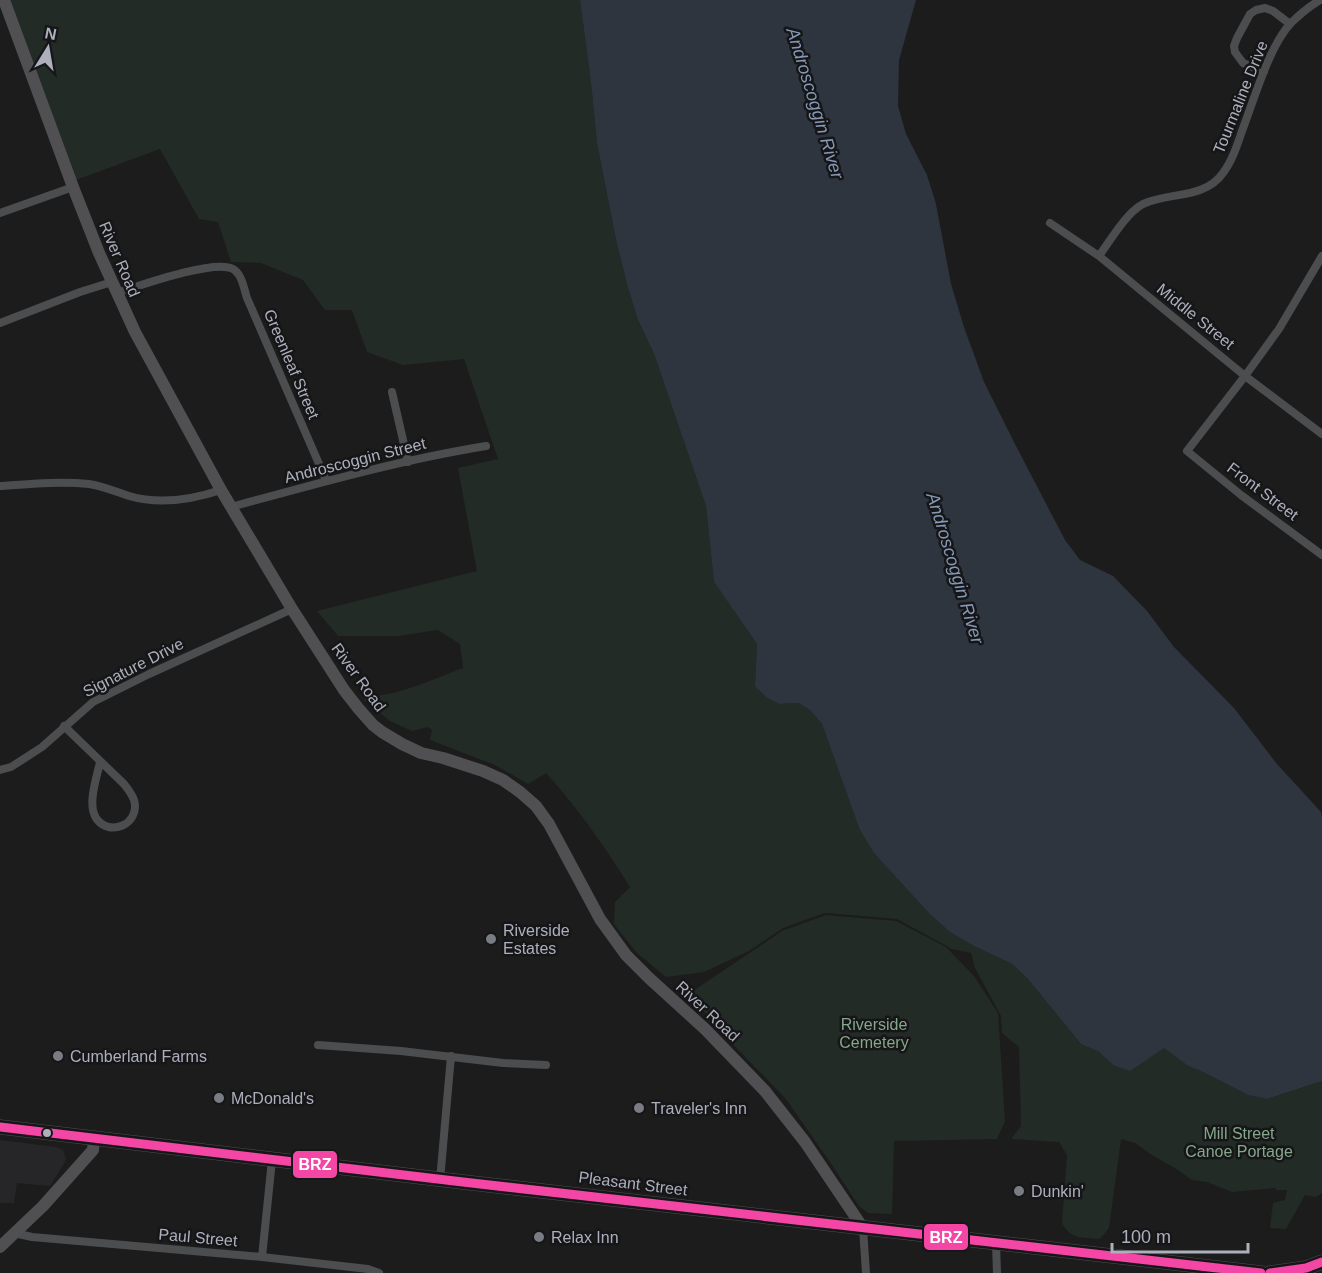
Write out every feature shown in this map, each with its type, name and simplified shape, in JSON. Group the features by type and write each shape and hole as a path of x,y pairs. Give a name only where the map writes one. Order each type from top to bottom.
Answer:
{"highway":[{"name":"Pleasant Street","path":"0,1127 996,1243 1163,1268 1261,1273"},
{"path":"1270,1273 1306,1268 1322,1262"}],"street":[{"name":"River Road","path":"4,0 73,187 114,288 135,332 221,490 292,609 348,695 365,717 382,732 402,744 421,753 462,764 503,780 536,806 549,824 600,919 626,955 705,1029 765,1091 810,1149 863,1228"},
{"name":"Tourmaline Drive","path":"1099,256 1129,216 1143,204 1207,187 1222,176 1236,149 1276,45 1290,24 1320,0"},
{"path":"1264,72 1243,63 1235,52 1234,46 1250,14 1265,8 1290,24"},
{"path":"0,213 73,187"},
{"name":"Middle Street","path":"1050,223 1099,256 1245,376 1322,434"},
{"path":"1245,376 1279,329 1322,256"},
{"name":"Greenleaf Street","path":"114,288 209,268 232,268 238,273 326,480"},
{"path":"0,323 80,292 114,288"},
{"name":"Front Street","path":"1245,376 1187,451 1241,495 1321,551"},
{"path":"392,392 408,462"},
{"name":"Androscoggin Street","path":"231,507 326,480 486,446"},
{"path":"0,486 35,483 89,484 129,496 162,501 194,497 221,490"},
{"name":"Signature Drive","path":"0,770 10,767 42,747 93,702 292,609"},
{"path":"64,726 124,784 134,800 135,808 133,818 126,825 116,828 106,826 96,818 93,791 100,762"},
{"path":"318,1045 546,1065"},
{"path":"440,1180 451,1056"},
{"path":"0,1247 43,1206 93,1150 94,1138"},
{"path":"262,1257 272,1160"},
{"path":"863,1228 866,1273"},
{"name":"Paul Street","path":"14,1233 32,1237 262,1257 368,1269 379,1273"},
{"path":"996,1243 997,1273"}],"shaded area":[{"path":"0,1140 56,1147 63,1150 65,1162 50,1186 17,1183 14,1203 0,1203"}],"green space":[{"name":"Mill Street Canoe Portage","path":"10,0 580,0 597,143 628,288 638,320 654,354 706,506 714,582 757,644 755,686 779,704 798,703 810,710 822,724 859,828 950,932 1012,964 1027,978 1081,1044 1099,1052 1113,1065 1164,1048 1188,1066 1248,1095 1267,1099 1322,1081 1322,1193 1316,1197 1305,1195 1286,1229 1270,1228 1273,1203 1285,1200 1287,1190 1276,1190 1276,1188 1232,1192 1207,1182 1192,1180 1135,1143 1121,1139 1109,1228 1100,1239 1078,1237 1069,1232 1062,1223 1067,1155 1059,1142 1011,1139 1021,1126 1019,1047 1002,1033 1001,1016 975,968 971,953 952,949 897,919 825,913 783,928 749,951 704,972 666,977 637,953 614,924 615,902 630,887 591,828 546,773 528,784 495,765 430,740 432,730 428,727 412,731 390,721 364,700 369,695 390,694 463,668 460,644 438,630 398,636 338,636 317,611 477,571 458,468 498,459 464,359 403,365 367,352 352,310 325,310 303,280 261,263 231,262 218,222 199,219 160,149 76,180"},
{"name":"Riverside Cemetery","path":"826,915 896,921 946,947 974,976 998,1013 1005,1121 997,1139 894,1141 892,1214 868,1213 859,1206 786,1099 716,1027 690,993 782,931"}],"water":[{"name":"Androscoggin River","path":"580,0 916,0 899,60 898,106 906,134 927,175 936,204 951,284 984,382 1065,540 1080,560 1113,576 1147,611 1174,647 1234,708 1277,764 1321,812 1322,1081 1267,1099 1248,1095 1188,1066 1164,1048 1130,1071 1113,1065 1099,1052 1081,1044 1027,978 1012,964 950,932 930,914 874,853 859,828 822,724 810,710 798,703 779,704 766,697 755,686 757,644 714,582 706,506 654,354 638,320 628,288 597,143"}],"transit line":[{"name":"BRZ","path":"0,1127 1261,1273"},
{"name":"BRZ","path":"1270,1273 1306,1268 1322,1262"}],"place":[{"name":"Riverside Estates","path":"491,939"},
{"name":"Cumberland Farms","path":"58,1056"},
{"name":"McDonald's","path":"219,1098"},
{"name":"Traveler's Inn","path":"639,1108"},
{"name":"Dunkin'","path":"1019,1191"},
{"name":"Relax Inn","path":"539,1237"}]}
